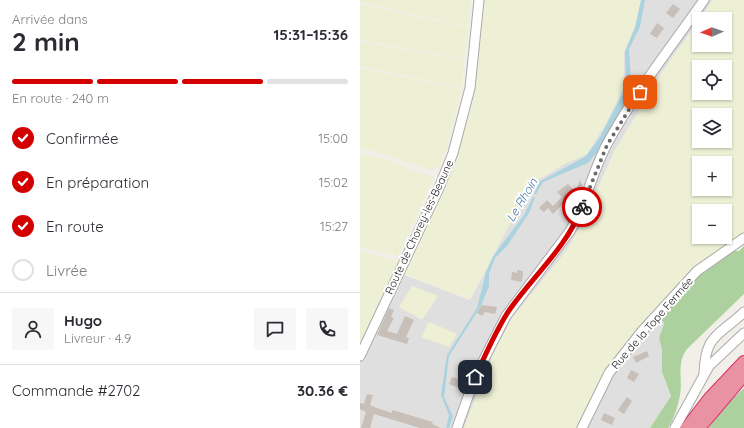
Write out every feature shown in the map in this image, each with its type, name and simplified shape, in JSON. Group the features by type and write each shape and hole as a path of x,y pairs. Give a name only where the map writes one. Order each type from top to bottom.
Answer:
{"highway":[{"path":"687,428 718,389 744,362"},
{"path":"699,428 744,375"}],"street":[{"name":"Route de Chorey-les-Beaune","path":"360,356 442,182 453,153 470,88 479,0"},
{"path":"456,428 475,377 506,316 570,231 578,217 601,158 632,104 704,0"},
{"name":"Rue de la Tope Fermée","path":"582,428 609,373 642,331 697,271 744,238"},
{"path":"704,374 706,352 712,340 744,312"},
{"path":"675,428 704,374 717,358 744,332"}],"shaded area":[{"path":"641,0 713,0 705,12 692,12 692,30 661,74 614,152 580,228 567,250 513,317 493,354 464,428 360,428 360,348 402,274 470,300 530,185 564,164 587,154 606,123 624,86 623,52 636,25"},
{"path":"648,316 647,326 663,320 664,324 659,338 662,350 662,372 671,397 650,428 579,428 597,385 613,359"}],"green space":[{"path":"360,0 471,0 469,27 360,2"},
{"path":"484,0 641,0 636,25 624,52 624,86 606,123 587,154 564,164 530,185 470,300 402,274 461,140 473,104"},
{"path":"713,0 744,0 744,235 732,242 732,204 692,204 692,244 728,244 719,249 672,291 648,316 613,359 597,385 579,428 464,428 493,354 513,317 567,250 580,228 614,152 661,74 692,30 692,52 732,52 732,12 705,12"},
{"path":"360,4 469,28 464,59 360,40"},
{"path":"360,42 464,60 462,88 360,66"},
{"path":"360,68 462,89 446,150 439,167 434,167 434,170 432,171 381,153 360,148"},
{"path":"360,153 384,159 434,178 398,256 360,247"},
{"path":"744,246 744,294 687,349 682,360 681,389 677,408 672,421 668,428 650,428 671,396 662,372 662,350 659,338 664,324 663,321 651,330 647,326 695,274 731,251 739,251"},
{"path":"360,251 399,261 360,344"},
{"path":"412,286 438,296 422,320 399,307"},
{"path":"429,322 457,334 449,347 421,337"},
{"path":"744,388 744,428 709,428 723,408"}],"water":[{"path":"641,0 645,0 640,27 629,49 631,84 623,107 598,151 588,163 543,182 536,194 534,194 539,182 586,156 600,137 626,87 625,52 635,27"},
{"path":"533,197 535,198 529,213 507,246 495,258 489,274 489,286 481,306 449,356 444,397 453,416 449,428 446,428 449,415 441,395 447,355 477,308 486,272 494,255 524,215"}],"building":[{"path":"673,4 680,9 673,18 666,13"},
{"path":"657,23 664,28 657,38 650,34"},
{"path":"580,180 583,187 576,206 567,200 553,214 548,208 544,212 539,208 547,200 553,206 562,197 557,192 568,184 576,192"},
{"path":"517,270 523,271 522,282 511,280 512,272 517,273"},
{"path":"482,305 497,307 495,314 485,312 482,316 477,313"},
{"path":"389,308 394,310 391,317 394,318 387,331 397,334 405,316 414,320 406,337 409,338 407,344 377,335"},
{"path":"647,351 649,356 636,363 633,357"},
{"path":"631,370 639,374 634,382 627,378"},
{"path":"452,377 462,380 459,388 449,384"},
{"path":"367,394 373,395 370,405 374,407 392,413 392,410 433,422 432,424 441,428 420,428 374,414 370,428 361,428 366,412 360,409 360,403 364,404"},
{"path":"627,397 632,401 624,414 618,410"},
{"path":"604,413 615,418 612,425 601,420"}],"way so far":[{"path":"582,207 607,145 640,92"}],"route":[{"path":"475,377 510,309 561,246 578,217 582,207"}],"water label":[{"name":"Le Rhoin","path":"522,200"}]}
